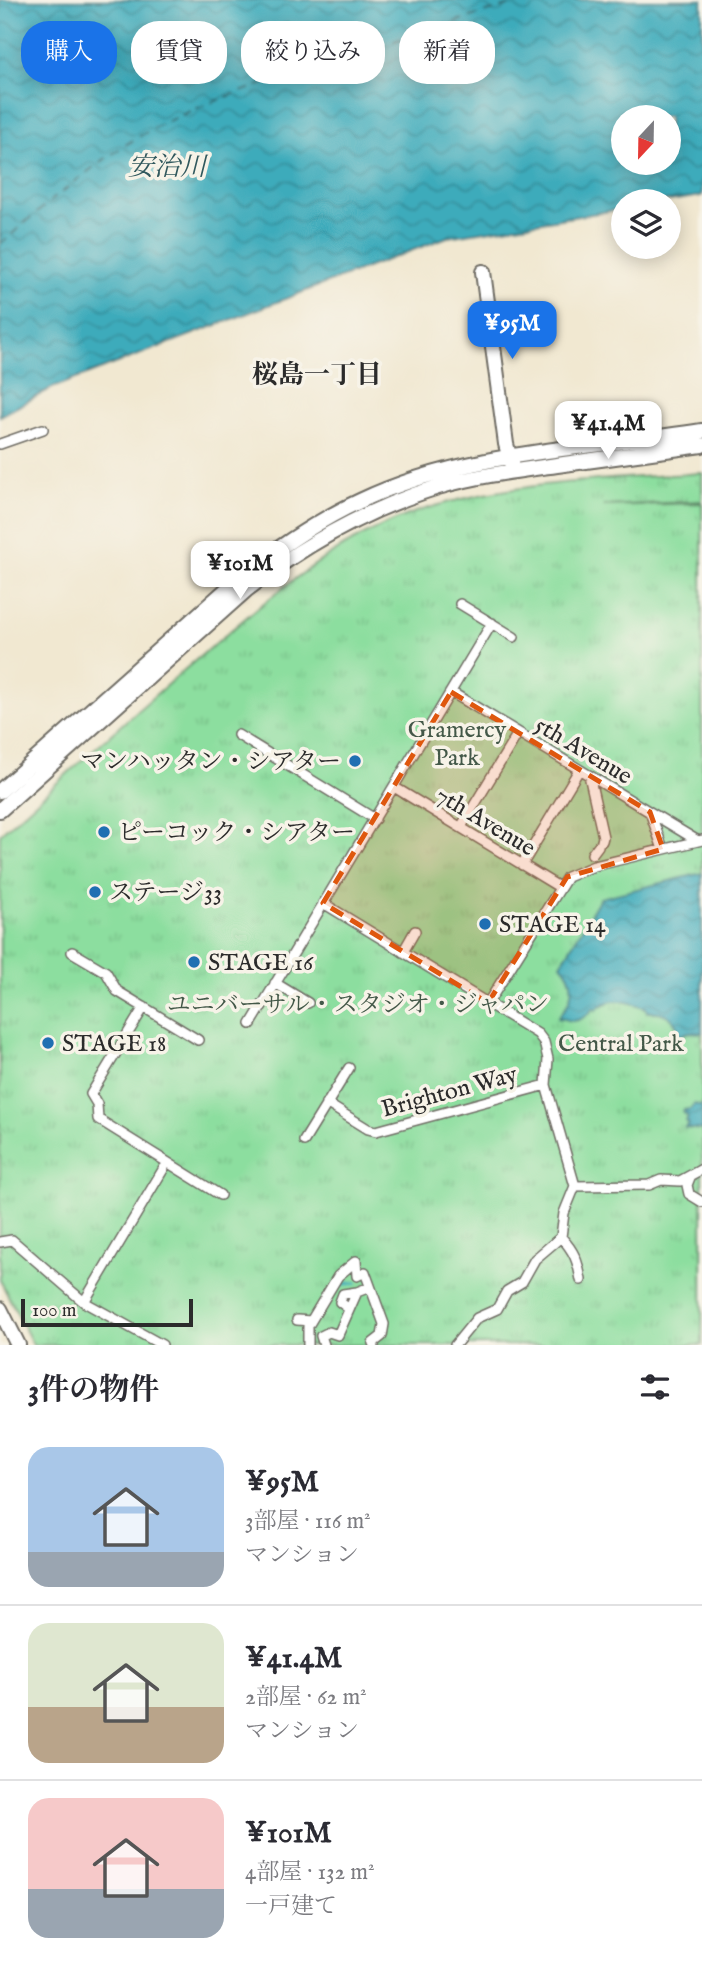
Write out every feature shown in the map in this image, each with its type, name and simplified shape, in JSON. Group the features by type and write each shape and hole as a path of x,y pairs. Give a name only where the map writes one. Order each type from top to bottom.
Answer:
{"street":[{"path":"482,272 512,471"},
{"path":"0,444 43,429"},
{"path":"0,791 251,568 289,541 360,501 456,467 510,456 702,431"},
{"path":"0,810 237,598 307,546 367,514 411,496 458,482 512,471 702,445"},
{"path":"460,604 514,637"},
{"path":"251,1024 492,624"},
{"name":"5th Avenue","path":"451,692 700,840"},
{"path":"461,827 519,733"},
{"path":"238,735 375,819"},
{"path":"522,865 579,769"},
{"path":"589,775 604,838 597,847"},
{"name":"7th Avenue","path":"394,788 559,887"},
{"path":"650,812 663,849"},
{"path":"488,1003 559,887 572,873 700,840"},
{"path":"323,903 541,1037 548,1059 546,1085 575,1186 564,1213 561,1237 536,1259 522,1282 507,1291 497,1309 477,1318 455,1345"},
{"path":"403,952 415,931"},
{"path":"72,952 106,972 117,991 198,1040"},
{"path":"275,984 308,1003"},
{"path":"144,1007 91,1094 97,1104 97,1119 220,1195"},
{"path":"304,1140 349,1068"},
{"name":"Brighton Way","path":"326,1103 368,1129 376,1131 546,1085"},
{"path":"84,1302 164,1168"},
{"path":"575,1186 634,1187 661,1180 680,1181 699,1171"},
{"path":"699,1171 687,1185 689,1194 702,1202"},
{"path":"561,1237 578,1261 581,1279"},
{"path":"0,1242 12,1240 84,1302 162,1345"},
{"path":"307,1345 306,1334 311,1321 338,1276 356,1261 357,1276 365,1272 384,1324 382,1336 374,1345"},
{"path":"324,1345 321,1336 329,1332 338,1335 349,1310 340,1302 343,1294 370,1287"},
{"path":"1,1312 18,1345"},
{"path":"297,1320 311,1321"}],"highlighted area":[{"path":"451,692 650,812 663,849 567,877 488,1003 323,903"}],"green space":[{"name":"ユニバーサル・スタジオ・ジャパン","path":"702,473 702,501 603,506 702,503 702,1345 33,1345 0,1280 0,834 260,606 330,555 381,526 444,504 516,489 591,480"}],"water":[{"name":"安治川","path":"0,0 702,0 702,196 681,199 681,189 611,189 611,211 447,237 52,388 0,416"},
{"path":"702,873 702,1033 689,1032 679,1036 676,1024 669,1016 659,1012 647,1012 646,1008 620,1001 607,1003 596,1010 594,1008 580,1020 560,1019 558,1017 572,991 570,977 561,964 600,898"},
{"path":"694,1104 702,1106 702,1130 685,1128 689,1124 686,1121 688,1117 683,1112"}],"waterway":[{"path":"339,1287 340,1284 356,1283"}],"ferry route":[{"path":"0,244 119,149 181,115 422,32 529,0"}],"place":[{"name":"マンハッタン・シアター","path":"355,761"},
{"name":"ピーコック・シアター","path":"104,832"},
{"name":"ステージ33","path":"95,892"},
{"name":"STAGE 14","path":"485,924"},
{"name":"STAGE 16","path":"194,962"},
{"name":"STAGE 18","path":"48,1043"}],"district":[{"name":"桜島一丁目","path":"317,374"}],"park label":[{"name":"Gramercy Park","path":"457,743"},
{"name":"Central Park","path":"621,1043"}]}
